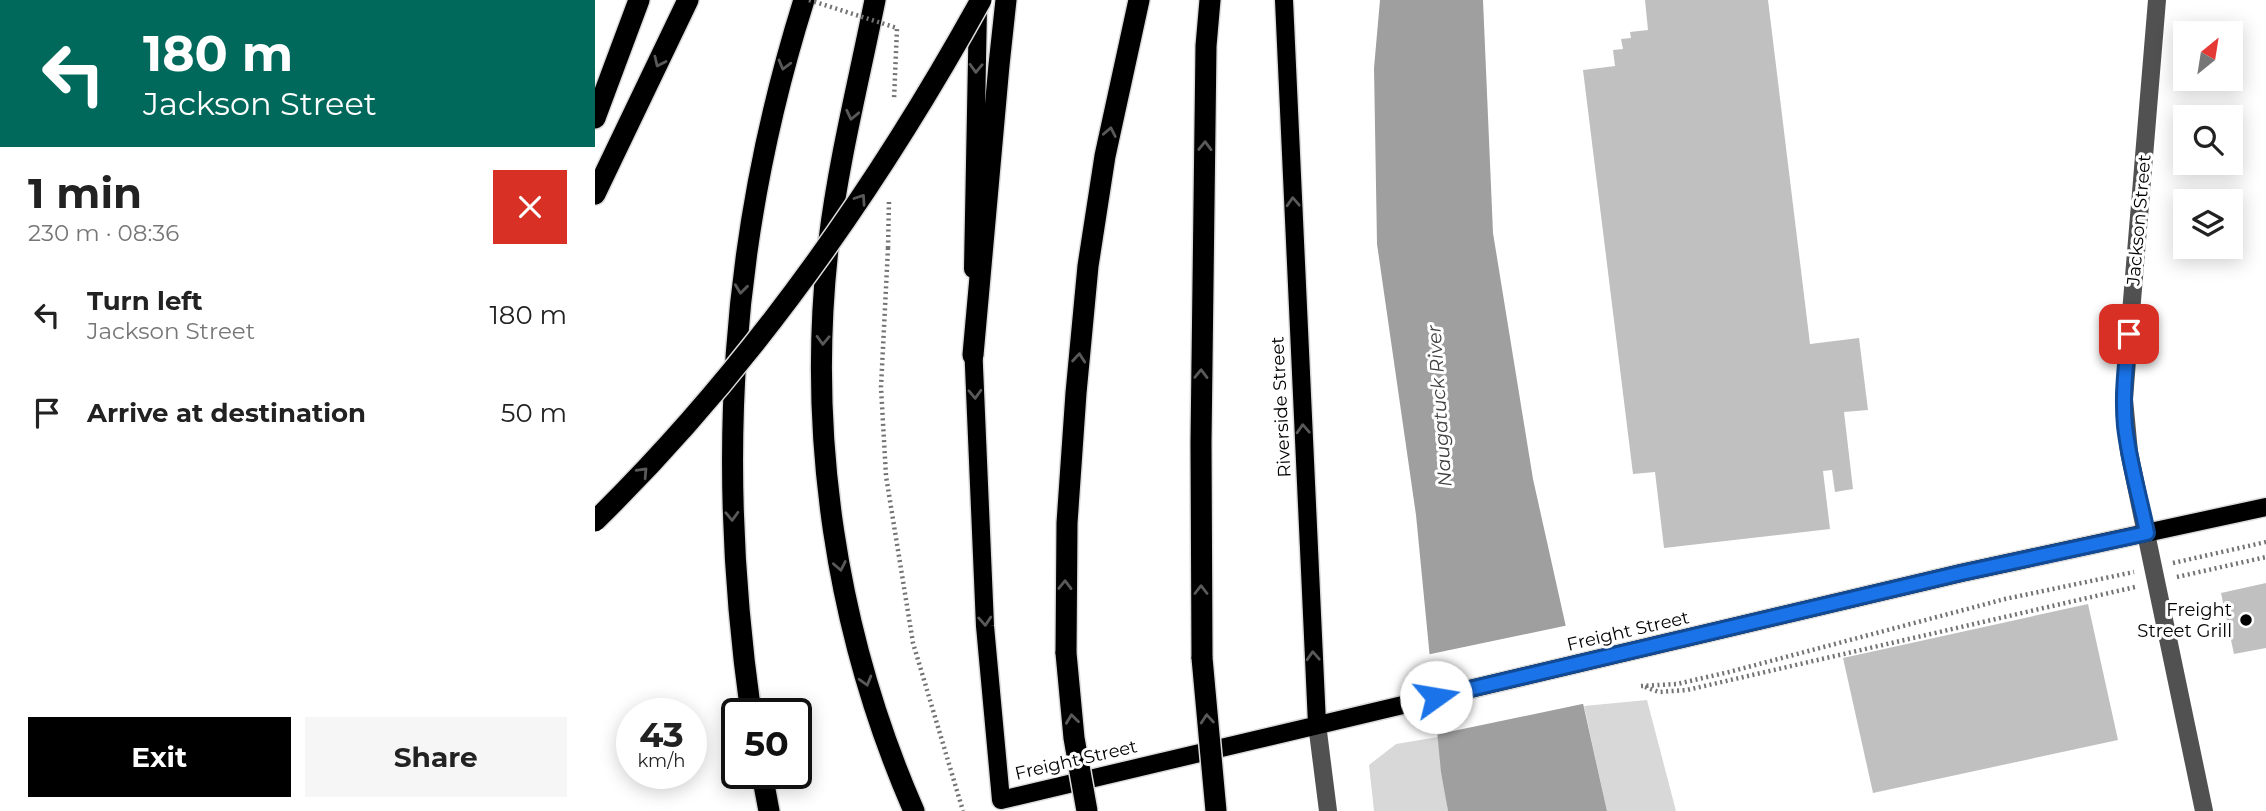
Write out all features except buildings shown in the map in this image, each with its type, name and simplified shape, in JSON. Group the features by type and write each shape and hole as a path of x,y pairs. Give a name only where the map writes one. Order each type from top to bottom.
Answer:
{"highway":[{"path":"595,118 639,0"},
{"path":"595,194 688,0"},
{"path":"749,698 738,614 732,515 731,419 737,328 748,233 766,135 804,0"},
{"path":"875,0 836,192 829,242 823,329 823,407 834,533 849,615 877,714 914,811"},
{"path":"595,521 674,439 726,379 806,277 908,126 980,0"},
{"path":"973,355 1006,0"},
{"path":"1087,811 1075,738 1066,653 1068,510 1088,266 1107,143 1139,0"},
{"path":"1210,0 1206,46 1201,442 1202,658 1216,811"},
{"path":"765,789 769,811"}],"main road":[{"path":"980,0 973,208 973,355 985,626 1002,805"},
{"name":"Riverside Street","path":"1283,0 1317,724"},
{"name":"Freight Street","path":"1002,805 1317,724 1961,573 2266,507"}],"street":[{"name":"Jackson Street","path":"2157,0 2125,399 2129,452 2204,811"},
{"name":"Riverside Street","path":"1317,724 1328,811"}],"path":[{"path":"810,0 897,29 893,111"},
{"path":"890,193 881,387 886,476 913,643 963,811"},
{"path":"2266,542 2156,574 1687,690 1659,692 1641,686 1677,684 1729,672 2005,600 2156,574 2266,557"}],"shaded area":[{"path":"1647,700 1676,811 1607,811 1584,706"},
{"path":"1438,737 1448,811 1374,811 1369,765 1396,744"}],"water":[{"name":"Naugatuck River","path":"1380,0 1483,0 1493,233 1533,479 1607,811 1448,811 1441,772 1416,515 1377,244 1374,68"}],"pier":[{"path":"1569,625 1587,703 1434,735 1426,655"}],"place":[{"name":"Freight Street Grill","path":"2246,620"}],"route":[{"path":"1436,697 1961,573 2147,533 2125,425 2129,334"}]}
